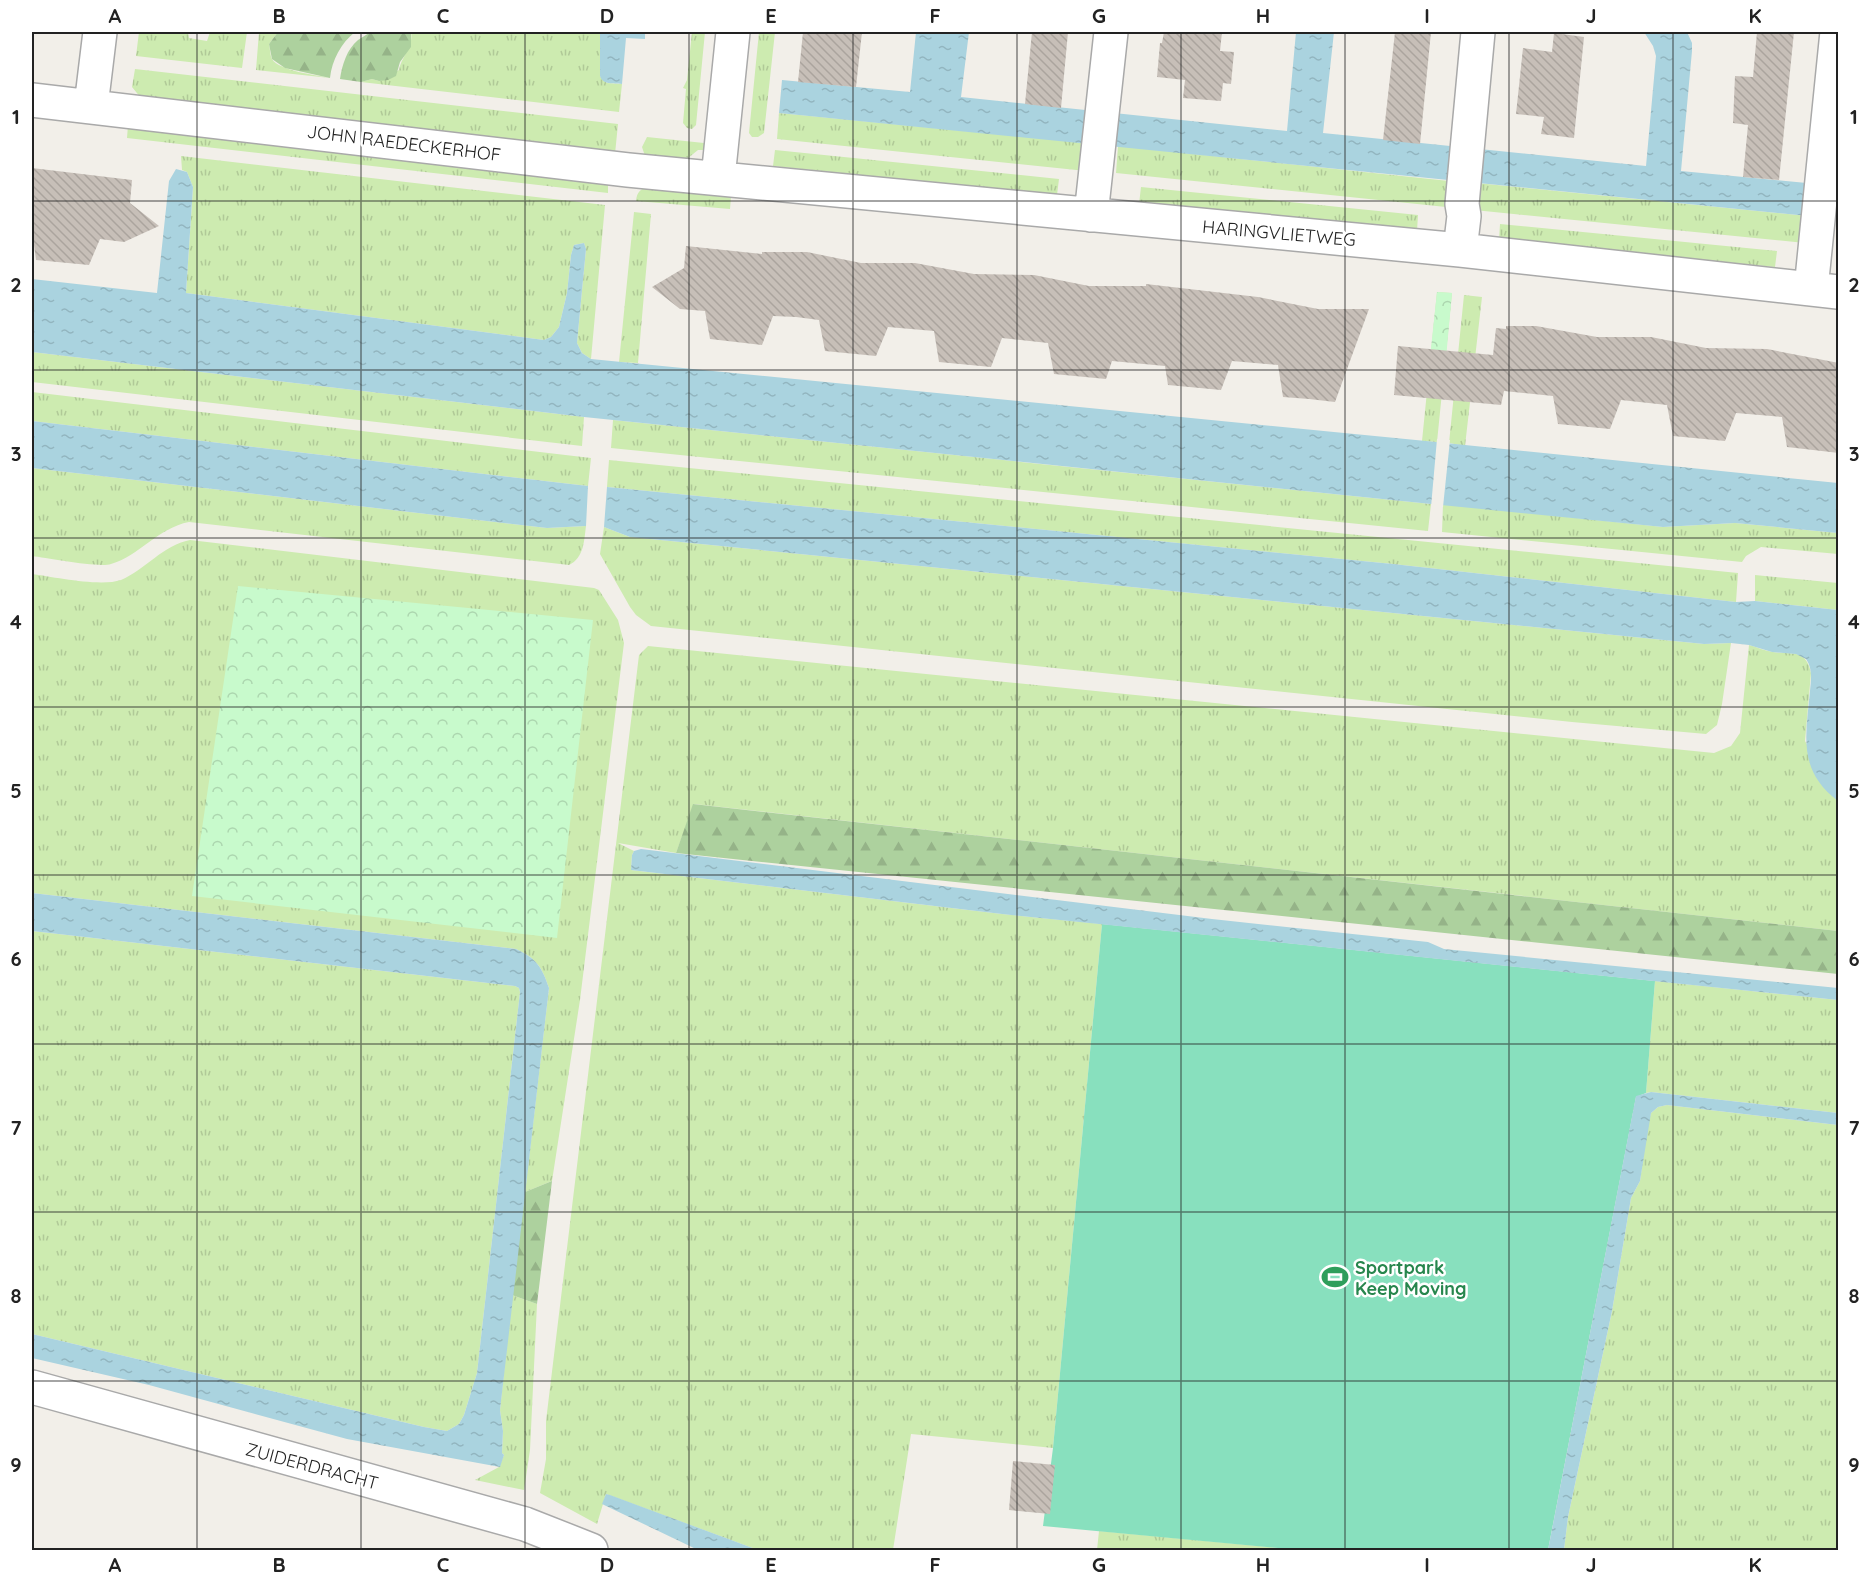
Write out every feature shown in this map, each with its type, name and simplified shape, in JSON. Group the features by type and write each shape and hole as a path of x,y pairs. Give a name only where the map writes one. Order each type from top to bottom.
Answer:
{"street":[{"path":"91,106 100,32"},
{"path":"718,178 733,32"},
{"path":"1091,215 1111,32"},
{"path":"1460,250 1478,32"},
{"path":"1825,290 1816,240 1837,32"},
{"name":"JOHN RAEDECKERHOF","path":"32,100 628,170 718,178"},
{"name":"HARINGVLIETWEG","path":"718,178 1460,250 1825,290"},
{"name":"ZUIDERDRACHT","path":"32,1387 525,1524 591,1551"}],"green space":[{"path":"139,32 188,32 189,38 207,41 210,32 247,32 242,68 136,56"},
{"path":"259,32 278,32 269,44 272,59 282,67 330,78 256,70"},
{"path":"278,32 355,32 338,52 330,78 285,68 272,59 269,44"},
{"path":"370,32 411,32 411,47 400,62 396,76 388,80 372,79 361,82 340,79 351,48"},
{"path":"411,32 600,32 600,76 607,83 622,84 619,112 361,82 372,79 379,81 399,70 411,42"},
{"path":"692,32 705,32 696,125 692,129 687,128 683,123 686,89 683,88 687,80"},
{"path":"759,32 775,32 764,133 758,137 752,137 749,133"},
{"path":"135,69 618,124 615,154 141,98 132,87"},
{"path":"779,113 1089,143 1086,171 777,139"},
{"path":"128,125 600,180 608,185 608,193 127,138"},
{"path":"647,137 704,143 704,150 698,150 682,163 645,156 642,147"},
{"path":"1118,146 1449,181 1446,207 1116,173"},
{"path":"775,150 1059,179 1057,195 773,166"},
{"path":"181,156 605,205 591,359 582,353 577,343 586,249 584,243 574,245 571,255 567,293 559,327 551,337 544,340 186,293 193,187 187,172 182,170"},
{"path":"1477,183 1808,216 1805,243 1474,210"},
{"path":"648,187 731,197 730,209 636,201 639,191"},
{"path":"1141,187 1418,215 1417,231 1139,204"},
{"path":"634,212 651,214 638,363 619,362"},
{"path":"1500,224 1777,251 1775,267 1499,240"},
{"path":"1437,292 1452,293 1437,442 1422,441"},
{"path":"1437,292 1452,293 1445,369 1429,367"},
{"path":"1464,295 1482,297 1465,446 1449,443"},
{"path":"32,352 584,417 582,446 32,382"},
{"path":"32,392 591,458 588,486 32,421"},
{"path":"613,420 1431,504 1428,531 611,448"},
{"path":"609,460 1738,573 1736,602 1393,564 607,487"},
{"path":"32,468 547,528 586,526 584,543 578,558 569,565 189,522 168,530 121,560 105,565 85,564 32,556"},
{"path":"1443,504 1663,527 1735,523 1838,533 1838,554 1761,547 1746,556 1742,562 1442,532"},
{"path":"604,527 630,537 1704,644 1731,643 1717,725 1706,734 1572,722 651,626 636,615 630,607 600,554"},
{"path":"190,540 594,588 599,590 618,620 624,643 580,1000 552,1181 525,1192 549,988 537,964 523,952 516,949 32,893 32,574 89,582 112,582 130,576 171,547"},
{"path":"1755,575 1838,583 1838,610 1755,601"},
{"path":"238,586 593,620 557,938 192,896"},
{"path":"1749,645 1798,655 1809,665 1811,673 1805,741 1838,801 1838,931 694,804 676,853 618,843 634,851 631,870 1102,924 1053,1448 911,1434 893,1550 758,1550 606,1494 597,1524 540,1493 546,1459 546,1421 639,655 648,646 1714,753 1731,746 1740,733"},
{"path":"693,804 1838,931 1838,974 676,853"},
{"name":"Sportpark Keep Moving","path":"1102,924 1655,981 1646,1093 1636,1097 1548,1550 1300,1550 1043,1526 1053,1448"},
{"path":"32,931 519,988 477,1373 459,1424 447,1431 424,1427 32,1334"},
{"path":"1655,981 1838,1000 1838,1113 1646,1093"},
{"path":"1667,1105 1838,1125 1838,1550 1564,1550 1568,1517 1612,1311 1631,1198 1640,1181 1648,1123 1651,1113 1658,1107"},
{"path":"552,1181 537,1304 512,1295 525,1192"},
{"path":"512,1295 537,1304 530,1450 524,1490 475,1480 499,1467 504,1455 502,1453 503,1431 500,1410"},
{"path":"1099,1531 1301,1550 1097,1550"}],"water":[{"path":"600,32 645,32 645,39 626,38 622,84 601,79"},
{"path":"916,32 969,32 961,97 1287,131 1296,32 1334,32 1323,133 1646,166 1656,56 1644,32 1687,32 1692,43 1692,51 1681,171 1838,186 1838,219 779,113 782,80 910,92"},
{"path":"176,169 187,172 193,187 186,293 544,340 551,337 559,327 567,293 571,255 574,245 584,243 586,249 577,343 582,353 591,359 1838,483 1838,533 1735,523 1663,527 1431,504 584,417 32,352 32,279 157,293 169,181"},
{"path":"32,421 588,486 586,526 547,528 32,468"},
{"path":"607,487 1393,564 1736,602 1755,601 1838,610 1838,801 1825,789 1810,764 1806,737 1811,671 1806,659 1796,654 1772,652 1749,645 1731,643 1704,644 630,537 604,527"},
{"path":"641,849 1212,919 1428,942 1444,949 1838,988 1838,1000 1002,914 631,870 632,855 634,851"},
{"path":"32,893 516,949 529,956 537,964 549,988 500,1410 503,1431 502,1453 504,1455 500,1467 347,1439 149,1385 32,1358 32,1334 424,1427 447,1431 459,1424 477,1373 519,988 32,931"},
{"path":"1651,1092 1838,1113 1838,1125 1667,1105 1658,1107 1651,1113 1640,1181 1631,1198 1612,1311 1568,1517 1564,1550 1548,1550 1636,1096"},
{"path":"606,1494 758,1550 698,1550 602,1504"}],"pier":[{"path":"1437,439 1450,440 1443,507 1431,507"}],"building":[{"path":"803,32 862,32 856,87 798,82"},
{"path":"1032,32 1068,32 1061,108 1025,104"},
{"path":"1164,32 1222,32 1220,51 1234,52 1231,84 1223,83 1221,101 1183,98 1185,80 1157,77 1160,43 1162,43"},
{"path":"1395,32 1431,32 1420,144 1383,140"},
{"path":"1757,32 1794,32 1779,180 1743,177 1748,125 1733,123 1735,76 1753,77"},
{"path":"1554,33 1584,37 1574,138 1541,134 1544,117 1516,114 1523,48 1552,52"},
{"path":"32,168 132,180 130,203 159,226 124,242 100,239 89,265 36,260 32,230"},
{"path":"686,246 762,254 762,252 807,252 861,263 915,263 974,274 1034,275 1089,286 1146,286 1146,284 1258,297 1318,309 1369,309 1335,402 1283,397 1278,365 1232,361 1221,390 1168,385 1165,366 1112,361 1106,379 1054,374 1048,343 1002,338 991,367 939,362 934,331 888,327 876,356 825,351 819,320 796,317 773,316 762,345 710,339 705,311 680,309 652,287 684,268"},
{"path":"1506,326 1536,326 1597,337 1651,337 1706,348 1767,349 1839,363 1839,453 1787,447 1782,417 1736,413 1725,441 1673,436 1667,405 1621,400 1610,429 1558,424 1553,396 1504,391 1501,405 1394,395 1398,346 1493,355 1496,328 1506,329"},
{"path":"1013,1461 1055,1465 1050,1514 1009,1510"}],"place":[{"name":"Sportpark Keep Moving","path":"1335,1277"}]}
